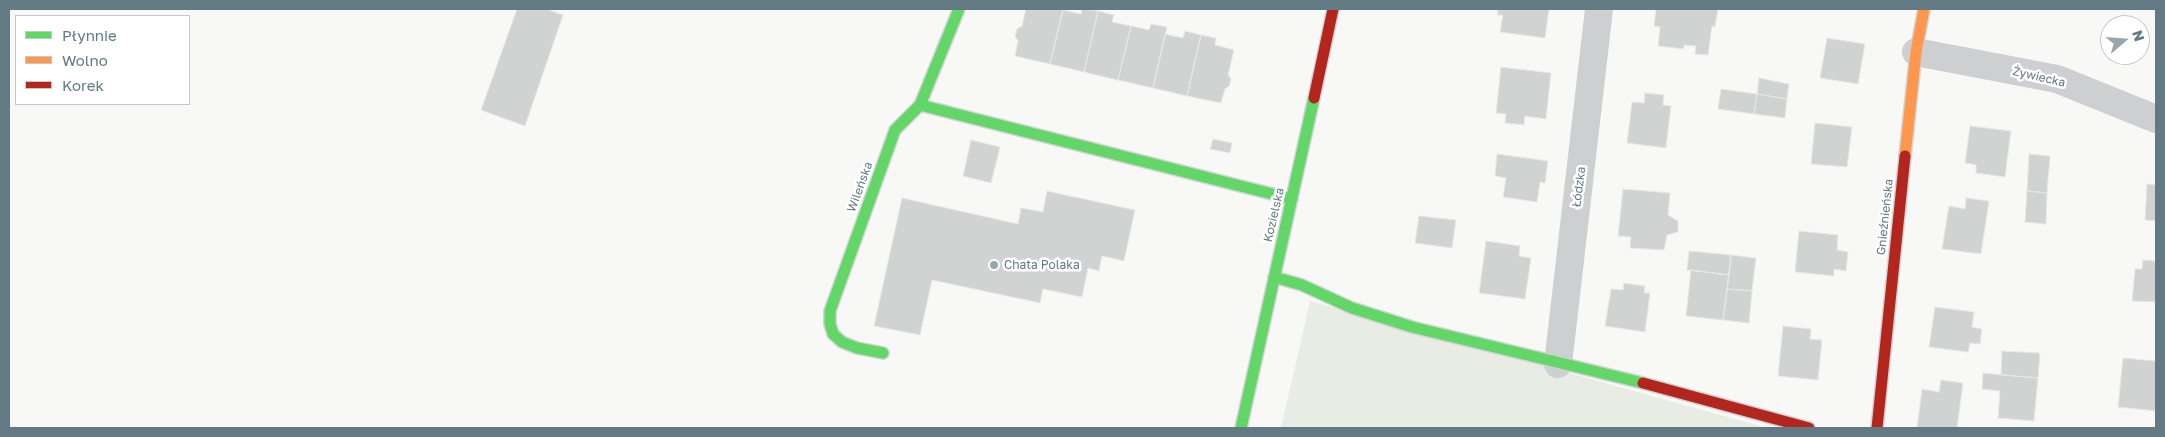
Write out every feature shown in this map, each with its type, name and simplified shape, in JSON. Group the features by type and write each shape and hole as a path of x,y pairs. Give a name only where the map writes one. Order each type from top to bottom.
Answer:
{"street":[{"name":"Wileńska","path":"883,353 857,348 842,342 833,334 830,324 830,311 895,130 920,105 959,9"},
{"name":"Kozielska","path":"1240,428 1333,9"},
{"name":"Łódzka","path":"1558,364 1599,9"},
{"name":"Gnieźnieńska","path":"1877,428 1916,52 1924,9"},
{"name":"Żywiecka","path":"1916,52 2057,79 2156,119"},
{"path":"920,105 1292,199"},
{"path":"1274,277 1302,285 1352,308 1412,328 1694,396 1809,428"}],"shaded area":[{"path":"1310,301 1767,428 1281,428"}],"building":[{"path":"517,9 546,9 563,15 525,126 481,110"},
{"path":"1026,9 1063,9 1050,64 1015,56 1018,41 1015,36 1017,29 1022,26"},
{"path":"1082,9 1098,11 1084,72 1050,64 1063,10 1081,14"},
{"path":"1498,9 1549,9 1545,38 1500,32 1503,15 1497,15"},
{"path":"1656,9 1718,9 1715,27 1712,26 1708,55 1695,54 1696,46 1684,45 1684,49 1658,46 1660,27 1654,26"},
{"path":"1098,11 1114,15 1112,22 1131,26 1118,80 1084,72"},
{"path":"1151,24 1167,27 1153,88 1118,80 1131,26 1149,30"},
{"path":"1185,31 1201,35 1187,96 1153,88 1165,34 1183,38"},
{"path":"1201,35 1216,38 1215,45 1234,50 1228,75 1231,79 1229,86 1225,89 1221,103 1187,96"},
{"path":"1827,38 1865,44 1858,84 1820,78"},
{"path":"1501,67 1551,73 1546,119 1525,116 1524,125 1505,123 1506,114 1496,113"},
{"path":"1759,78 1789,84 1787,99 1757,94"},
{"path":"1721,89 1757,94 1754,114 1718,109"},
{"path":"1645,93 1664,95 1663,105 1671,106 1666,148 1627,143 1632,102 1644,103"},
{"path":"1757,94 1787,99 1785,118 1754,114"},
{"path":"1815,123 1852,127 1847,167 1811,164"},
{"path":"1970,126 2011,131 2005,177 1976,173 1976,165 1965,163"},
{"path":"1213,139 1232,143 1230,153 1210,149"},
{"path":"971,140 1000,147 991,183 963,176"},
{"path":"1497,154 1548,161 1545,183 1540,182 1537,202 1503,197 1506,178 1495,176"},
{"path":"2029,154 2050,156 2047,193 2027,191"},
{"path":"2147,184 2156,185 2156,221 2145,220"},
{"path":"1623,189 1670,193 1668,215 1678,221 1678,232 1667,235 1664,250 1630,248 1631,237 1618,236"},
{"name":"Chata Polaka","path":"1047,191 1135,210 1124,261 1102,256 1099,271 1088,268 1082,297 1043,289 1040,303 932,280 920,335 874,326 902,198 1018,224 1021,208 1043,212"},
{"path":"2027,191 2047,193 2046,224 2025,222"},
{"path":"1966,198 1989,201 1981,254 1942,249 1949,206 1965,209"},
{"path":"1419,216 1456,220 1452,248 1415,243"},
{"path":"1799,231 1838,235 1837,250 1848,252 1846,271 1834,269 1834,276 1795,272"},
{"path":"1486,241 1520,246 1519,256 1531,258 1525,299 1479,293"},
{"path":"1689,251 1731,255 1729,275 1687,270"},
{"path":"1731,255 1756,258 1752,291 1727,289"},
{"path":"2143,260 2156,261 2156,302 2132,301 2135,269 2142,269"},
{"path":"1691,270 1729,275 1723,320 1686,316"},
{"path":"1624,283 1645,286 1644,293 1650,293 1645,332 1605,326 1611,289 1623,290"},
{"path":"1727,289 1752,291 1749,323 1723,320"},
{"path":"1935,307 1974,312 1972,327 1982,329 1980,344 1970,343 1968,352 1929,347"},
{"path":"1783,326 1811,329 1810,339 1822,340 1818,380 1778,376"},
{"path":"2002,351 2040,353 2038,378 2001,375"},
{"path":"2123,358 2156,361 2156,411 2118,407"},
{"path":"1983,373 2038,378 2034,421 1998,418 2000,391 1982,389"},
{"path":"1941,380 1963,383 1957,428 1917,428 1922,389 1939,392"}],"traffic: fast":[{"path":"883,353 857,348 842,342 833,334 830,324 830,311 895,130 920,105 959,9"},
{"path":"1241,428 1314,98"},
{"path":"920,105 1292,199"},
{"path":"1274,277 1302,285 1352,308 1412,327 1643,383"}],"traffic: slow":[{"path":"1905,156 1916,52 1924,9"}],"traffic: jam":[{"path":"1314,98 1333,9"},
{"path":"1877,428 1905,156"},
{"path":"1643,383 1809,428"}],"place":[{"name":"Chata Polaka","path":"994,265"}]}
